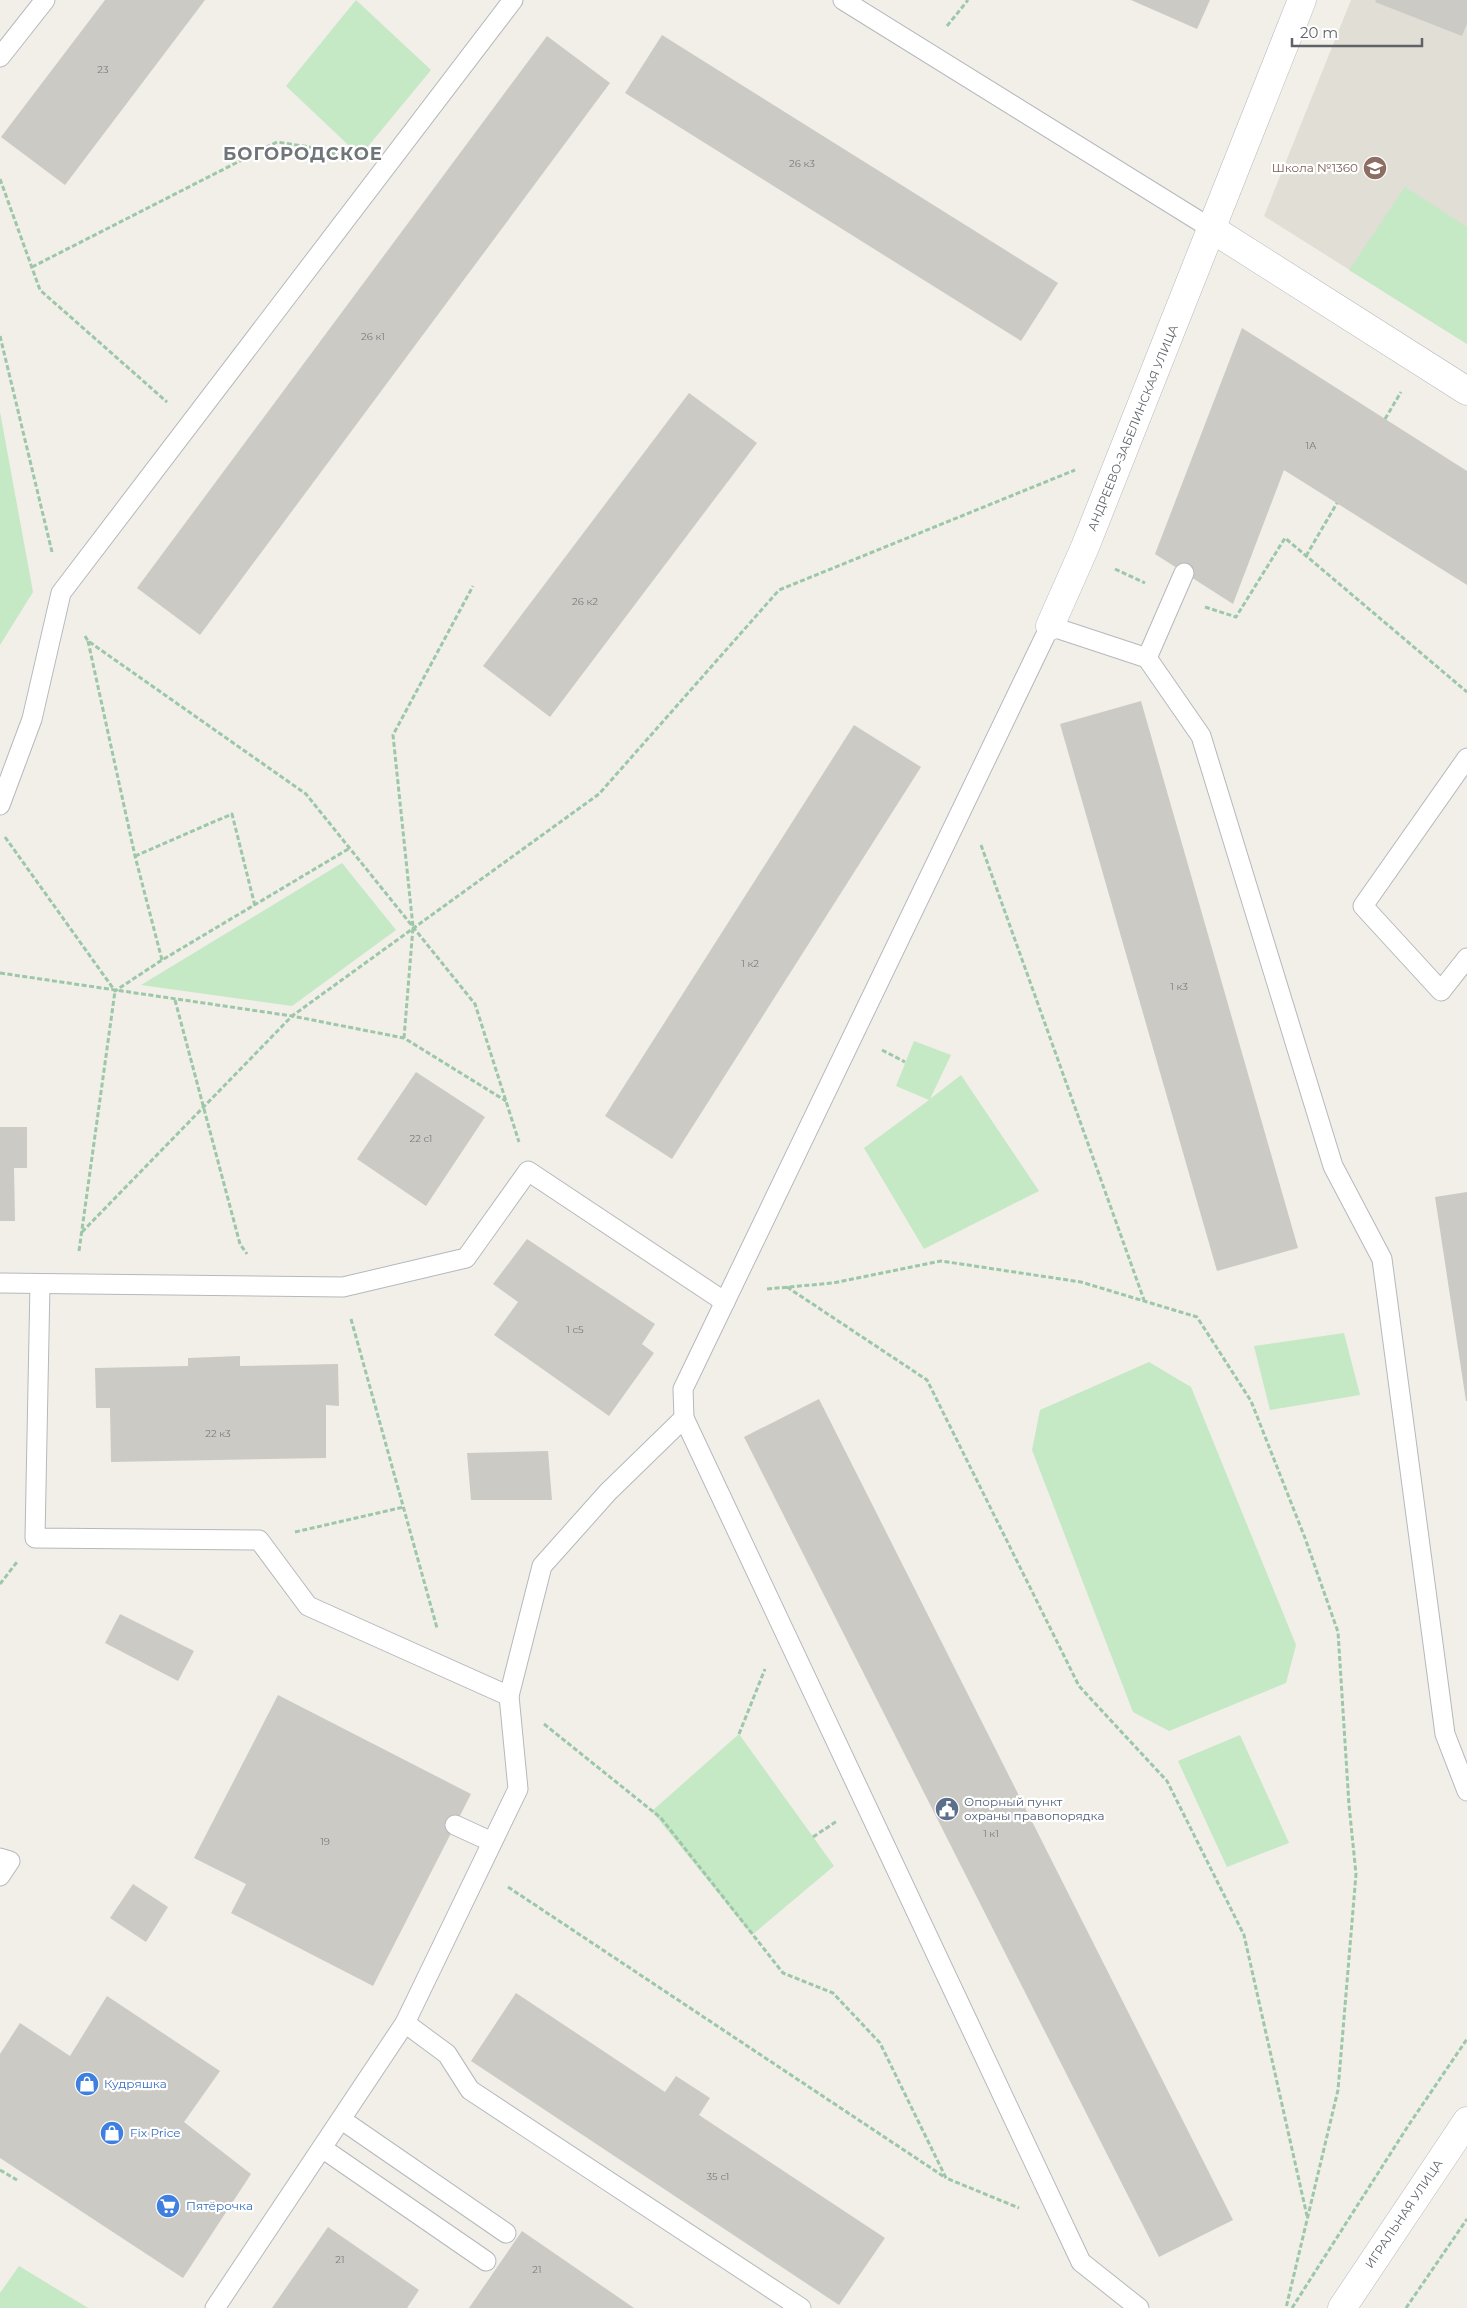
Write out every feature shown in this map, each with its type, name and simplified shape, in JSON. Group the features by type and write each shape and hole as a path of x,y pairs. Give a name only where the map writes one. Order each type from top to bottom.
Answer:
{"street":[{"name":"АНДРЕЕВО-ЗАБЕЛИНСКАЯ УЛИЦА","path":"1050,626 1085,547 1302,0"},
{"path":"1212,229 1467,391"},
{"name":"ИГРАЛЬНАЯ УЛИЦА","path":"1342,2308 1467,2121"}],"lane":[{"path":"0,57 45,0"},
{"path":"0,805 32,719 61,593 513,0"},
{"path":"843,0 1212,229"},
{"path":"1147,658 1184,573"},
{"path":"1139,2308 1081,2262 684,1418 683,1389 1050,626 1147,658 1201,736 1333,1166 1382,1259 1445,1734 1467,1791"},
{"path":"1467,758 1363,906 1441,991 1467,958"},
{"path":"0,1283 342,1287 466,1258 528,1171 727,1297"},
{"path":"40,1284 35,1538 259,1540 308,1606 509,1696"},
{"path":"215,2308 405,2023 518,1789 509,1696 542,1566 608,1492 684,1418"},
{"path":"455,1825 492,1842"},
{"path":"0,1858 10,1861 0,1876"},
{"path":"405,2023 447,2054 470,2090 801,2308"},
{"path":"342,2120 506,2233"},
{"path":"322,2148 486,2261"}],"path":[{"path":"32,267 277,142 324,149 378,175"},
{"path":"0,179 40,290 190,422"},
{"path":"0,336 61,593 88,641 135,856 162,960"},
{"path":"1385,419 1404,387"},
{"path":"82,1232 292,1016 599,794 779,590 1080,468"},
{"path":"1306,556 1337,503"},
{"path":"1112,568 1174,596 1236,617 1285,538 1467,692"},
{"path":"404,1038 413,927 392,736 473,586"},
{"path":"88,641 306,794 475,1004 528,1171"},
{"path":"966,801 1144,1301"},
{"path":"135,856 232,814 255,906"},
{"path":"0,830 115,991 75,1284"},
{"path":"115,991 162,960 350,848"},
{"path":"0,973 292,1016 404,1038 506,1101"},
{"path":"175,1000 240,1244 270,1287"},
{"path":"727,1297 786,1287 833,1283 942,1261 1081,1282 1197,1316 1251,1401 1305,1538 1338,1632 1349,1805 1356,1874 1338,2090 1286,2308"},
{"path":"342,1287 448,1669"},
{"path":"786,1287 927,1380 1079,1686 1167,1781 1244,1935 1307,2218"},
{"path":"259,1540 404,1507"},
{"path":"739,1734 782,1627"},
{"path":"509,1696 660,1818 783,1973 833,1993 880,2043 946,2178"},
{"path":"480,1868 946,2178 1065,2227"},
{"path":"1292,2308 1408,2126 1467,2039"},
{"path":"0,2170 16,2180"},
{"path":"1406,2308 1467,2219"}],"shaded area":[{"name":"Школа №1360","path":"1351,0 1467,0 1467,344 1264,216"}],"green space":[{"path":"356,0 431,70 360,156 286,86"},
{"path":"1405,187 1467,227 1467,344 1349,270"},
{"path":"0,412 33,592 0,645"},
{"path":"342,863 396,930 292,1006 141,985"},
{"path":"914,1041 951,1055 930,1099 961,1075 1039,1191 924,1249 864,1148 929,1100 896,1086"},
{"path":"1344,1333 1360,1395 1270,1410 1254,1346"},
{"path":"1149,1362 1191,1387 1296,1645 1286,1683 1169,1731 1133,1712 1032,1450 1040,1410"},
{"path":"739,1734 834,1866 752,1935 652,1811"},
{"path":"1240,1735 1289,1843 1227,1867 1178,1761"},
{"path":"19,2266 88,2308 0,2308 0,2293"}],"building":[{"path":"105,0 205,0 65,185 1,137"},
{"path":"1131,0 1210,0 1197,29"},
{"path":"1376,0 1467,0 1467,24 1462,36 1375,2"},
{"path":"662,35 1058,283 1021,341 625,93"},
{"path":"547,36 610,83 200,635 137,588"},
{"path":"1242,328 1467,471 1467,585 1284,470 1233,604 1155,554"},
{"path":"689,393 757,443 550,717 483,666"},
{"path":"1141,701 1298,1248 1217,1271 1060,724"},
{"path":"854,725 921,767 672,1159 605,1116"},
{"path":"416,1072 485,1117 426,1206 357,1159"},
{"path":"0,1127 27,1127 27,1168 14,1168 15,1221 0,1221"},
{"path":"1467,1192 1467,1401 1466,1401 1435,1197"},
{"path":"527,1239 655,1324 642,1344 654,1353 609,1416 494,1335 518,1302 493,1284"},
{"path":"240,1356 240,1366 338,1364 339,1406 326,1405 326,1458 111,1462 110,1408 96,1408 95,1368 188,1366 188,1358"},
{"path":"819,1399 1233,2220 1159,2257 744,1437"},
{"path":"548,1451 552,1500 471,1500 467,1453"},
{"path":"120,1614 194,1651 178,1681 105,1643"},
{"path":"278,1695 471,1794 373,1986 231,1913 246,1884 194,1858"},
{"path":"133,1884 168,1907 146,1942 110,1918"},
{"path":"516,1993 665,2092 676,2076 710,2098 699,2115 885,2238 839,2305 471,2061"},
{"path":"107,1996 220,2071 184,2122 251,2174 183,2278 0,2158 0,2054 20,2023 70,2056"},
{"path":"328,2227 419,2290 407,2308 272,2308"},
{"path":"522,2231 634,2308 469,2308"}],"place":[{"name":"Школа №1360","path":"1375,168"},
{"name":"Опорный пункт охраны правопорядка","path":"947,1809"},
{"name":"Кудряшка","path":"87,2084"},
{"name":"Fix Price","path":"112,2133"},
{"name":"Пятёрочка","path":"168,2206"}],"district":[{"name":"БОГОРОДСКОЕ","path":"303,154"}]}
